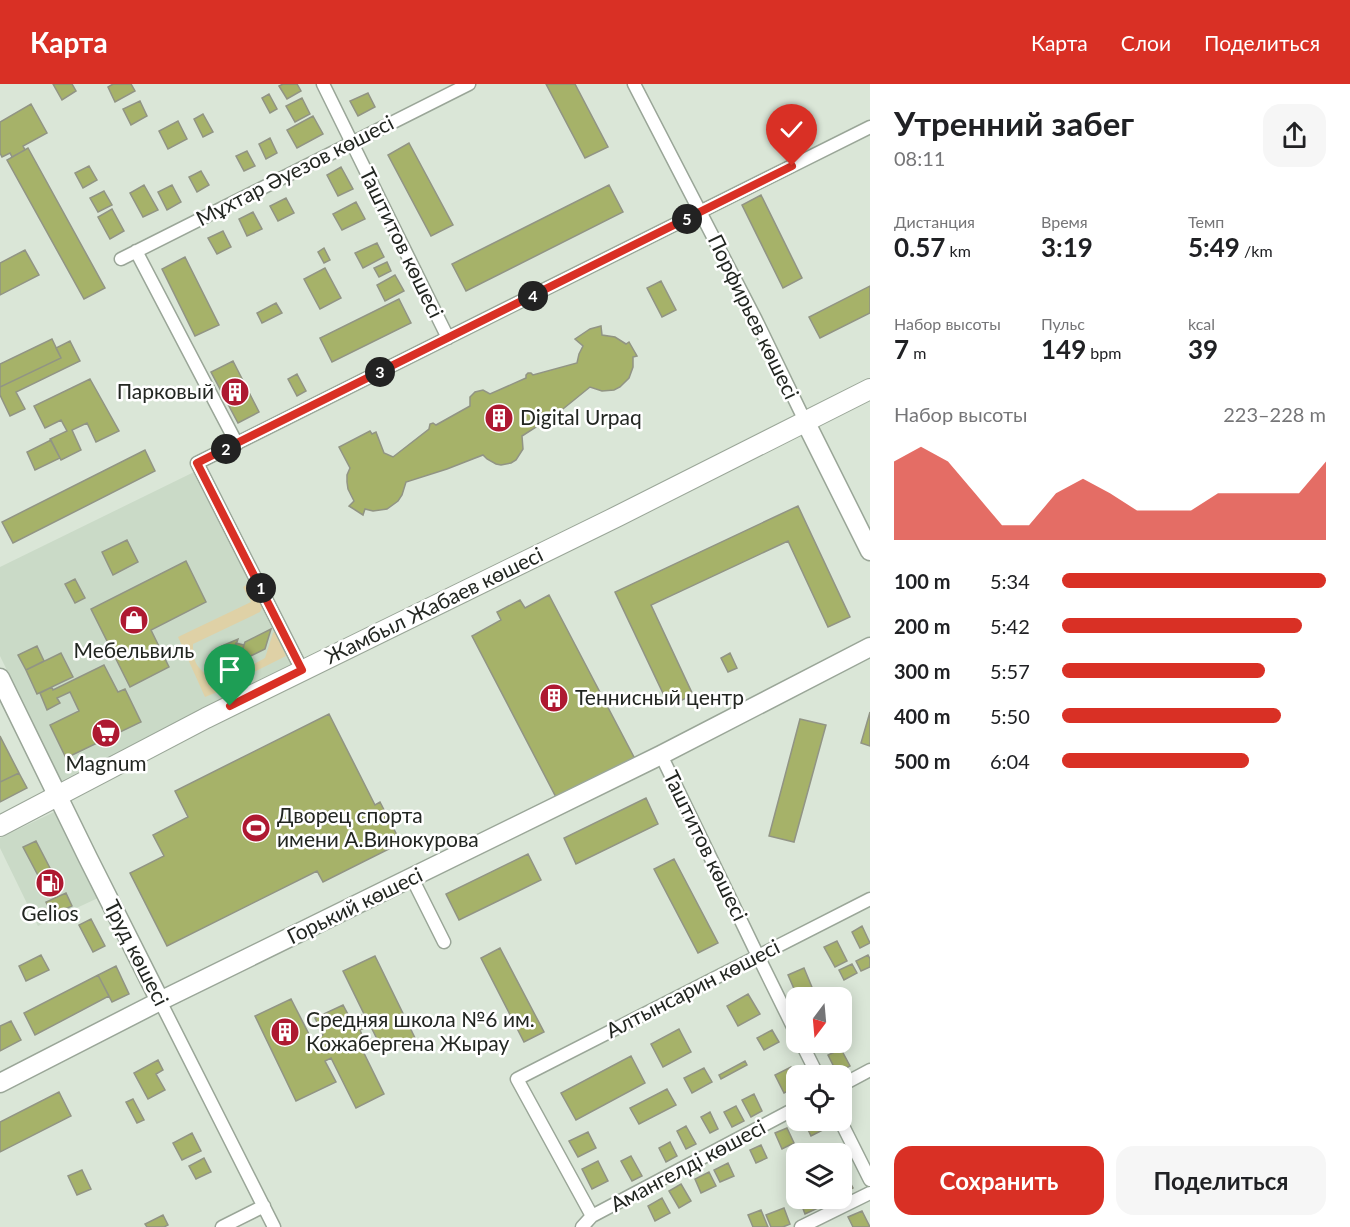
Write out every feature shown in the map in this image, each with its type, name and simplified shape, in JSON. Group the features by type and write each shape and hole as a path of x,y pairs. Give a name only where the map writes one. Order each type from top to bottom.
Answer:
{"main road":[{"name":"Жамбыл Жабаев көшесі","path":"0,826 302,670 618,516 870,389"}],"street":[{"name":"Таштитов көшесі","path":"323,84 448,338"},
{"name":"Мұхтар Әуезов көшесі","path":"121,259 469,84"},
{"name":"Порфирьев көшесі","path":"634,84 701,212 870,551"},
{"path":"302,670 197,463 870,127"},
{"path":"136,251 237,444"},
{"name":"Горький көшесі","path":"0,1083 160,1001 661,755 870,647"},
{"name":"Труд көшесі","path":"0,678 274,1227"},
{"name":"Таштитов көшесі","path":"661,755 786,1013"},
{"path":"412,878 444,942"},
{"name":"Алтынсарин көшесі","path":"592,1216 517,1079 870,899"},
{"path":"852,1079 870,1070"},
{"name":"Амангелді көшесі","path":"582,1227 592,1216 786,1113"},
{"path":"846,1131 870,1180"},
{"path":"801,1227 870,1193"},
{"path":"222,1227 264,1206"}],"shaded area":[{"path":"194,472 294,664 61,781 0,656 0,567"},
{"path":"252,582 264,604 260,612 193,644 193,654 198,667 220,691 205,697 178,637 251,602 243,587"},
{"path":"275,631 286,656 232,683 234,675 265,658"},
{"path":"56,811 98,898 38,926 0,848 0,838"}],"building":[{"path":"53,84 72,84 76,91 62,100"},
{"path":"113,84 131,84 135,91 115,102 108,87"},
{"path":"297,84 301,91 287,99 279,86"},
{"path":"546,84 575,84 608,147 585,158"},
{"path":"368,93 375,107 358,116 350,101"},
{"path":"269,94 277,109 270,113 262,98"},
{"path":"302,98 310,114 295,122 286,106"},
{"path":"140,101 147,116 131,125 123,109"},
{"path":"31,104 47,133 23,146 25,150 12,157 10,153 2,157 0,122"},
{"path":"203,114 213,132 203,137 194,119"},
{"path":"313,116 323,134 297,148 287,130"},
{"path":"178,121 187,139 168,149 159,131"},
{"path":"270,138 277,153 266,159 259,144"},
{"path":"409,143 453,225 431,236 388,155"},
{"path":"28,148 105,288 84,299 7,160"},
{"path":"247,151 255,166 244,171 236,156"},
{"path":"89,166 97,180 83,188 75,173"},
{"path":"341,167 353,189 338,196 327,175"},
{"path":"201,171 209,185 197,192 189,177"},
{"path":"144,185 158,210 143,217 130,193"},
{"path":"172,185 181,202 167,210 158,192"},
{"path":"609,185 623,212 466,291 452,264"},
{"path":"104,191 112,205 98,212 90,198"},
{"path":"761,195 802,278 783,288 742,205"},
{"path":"286,198 294,213 278,221 270,206"},
{"path":"356,202 365,219 342,230 333,214"},
{"path":"112,209 124,231 110,239 98,217"},
{"path":"253,212 262,229 247,236 239,219"},
{"path":"223,231 231,247 217,254 208,238"},
{"path":"377,243 384,257 363,268 355,253"},
{"path":"324,248 330,260 324,263 318,252"},
{"path":"25,250 39,275 0,295 0,263"},
{"path":"185,257 219,325 195,336 162,269"},
{"path":"387,262 391,271 379,277 374,268"},
{"path":"325,268 341,298 320,309 304,279"},
{"path":"395,275 404,291 385,301 377,285"},
{"path":"661,281 676,310 662,317 647,288"},
{"path":"870,286 870,313 820,338 809,317"},
{"path":"399,299 411,323 332,362 320,338"},
{"path":"276,303 282,313 262,323 257,313"},
{"name":"Digital Urpaq","path":"601,326 602,335 615,337 626,344 629,342 637,356 633,357 633,367 629,378 620,387 602,391 590,387 558,413 522,436 523,449 516,460 511,463 496,464 483,455 406,482 398,501 387,509 373,511 365,509 363,515 349,506 354,501 347,482 350,468 339,447 370,431 372,434 376,432 384,453 393,457 429,429 430,424 436,425 470,406 470,397 475,392 483,390 490,394 526,378 528,373 533,375 577,363 583,346 575,339 590,329"},
{"path":"52,339 61,358 0,387 0,364"},
{"path":"70,341 80,361 16,392 25,409 10,416 0,395 0,387 61,358 56,348"},
{"name":"Парковый","path":"233,361 259,412 238,423 211,372"},
{"path":"297,374 306,391 297,396 288,379"},
{"path":"90,379 119,431 96,442 87,423 72,430 81,450 61,460 50,439 67,431 61,420 45,428 34,406"},
{"path":"51,440 60,458 35,470 27,452"},
{"path":"145,450 155,471 13,543 2,522"},
{"path":"798,506 850,617 828,627 788,541 651,605 693,695 669,706 615,592"},
{"path":"127,540 138,562 113,575 102,552"},
{"name":"Мебельвиль","path":"186,561 206,602 151,630 169,667 130,687 91,609"},
{"path":"75,579 85,598 75,603 65,584"},
{"name":"Теннисный центр","path":"549,595 636,761 558,801 472,636 501,620 497,612 520,600 525,608"},
{"path":"271,629 265,649 238,662 245,642"},
{"path":"238,639 232,657 228,659 222,646"},
{"path":"236,643 244,645 240,658 232,656"},
{"path":"37,646 44,661 26,670 18,655"},
{"path":"61,653 73,677 37,694 26,670"},
{"path":"730,653 737,668 728,672 721,658"},
{"path":"104,665 118,692 125,689 141,722 66,758 50,725 79,711 70,692 57,698 60,703 47,710 40,693 52,687 53,690"},
{"path":"870,712 870,746 861,743"},
{"path":"329,714 375,805 380,802 401,843 323,882 317,871 167,946 130,873 164,856 153,835 188,817 175,791"},
{"path":"800,719 826,725 794,842 769,836"},
{"path":"0,736 19,773 0,782"},
{"path":"19,773 27,788 0,802 0,782"},
{"path":"646,798 658,824 576,864 564,838"},
{"path":"36,841 53,874 41,881 23,847"},
{"path":"528,854 541,880 459,920 446,894"},
{"path":"674,859 718,943 698,953 654,869"},
{"name":"Gelios","path":"53,874 59,879 58,888 52,892 44,891 41,881"},
{"path":"66,893 72,906 52,915 46,902"},
{"path":"91,919 105,946 93,952 79,925"},
{"path":"862,926 870,943 860,948 852,932"},
{"path":"837,941 847,961 835,967 824,947"},
{"path":"500,948 544,1032 524,1042 481,958"},
{"path":"41,955 49,970 26,981 19,966"},
{"path":"868,955 870,967 861,971 856,961"},
{"name":"Средняя школа №6 им. Кожабергена Жырау","path":"375,956 415,1038 384,1053 370,1025 360,1030 364,1040 359,1043 384,1094 356,1108 331,1058 325,1061 336,1082 296,1101 255,1016 291,999 312,1040 323,1035 315,1018 343,1005 351,1020 364,1014 343,971"},
{"path":"852,964 857,973 844,980 839,970"},
{"path":"116,966 129,994 112,1002 98,975"},
{"path":"804,968 812,987 793,987 788,975"},
{"path":"98,975 109,996 35,1035 24,1013"},
{"path":"748,994 760,1014 738,1026 727,1006"},
{"path":"11,1021 21,1040 0,1051 0,1026"},
{"path":"679,1029 691,1052 663,1067 651,1044"},
{"path":"772,1030 779,1042 764,1050 757,1038"},
{"path":"843,1053 849,1065 833,1065 828,1055"},
{"path":"631,1056 645,1083 576,1120 561,1093"},
{"path":"158,1060 163,1070 156,1074 165,1090 148,1099 134,1073"},
{"path":"745,1061 747,1065 721,1079 719,1075"},
{"path":"704,1068 712,1082 692,1093 684,1078"},
{"path":"786,1070 786,1092 784,1093 775,1075"},
{"path":"667,1089 676,1105 639,1124 630,1108"},
{"path":"59,1092 71,1116 0,1152 0,1122"},
{"path":"754,1094 762,1111 751,1117 742,1100"},
{"path":"133,1099 144,1120 137,1123 126,1102"},
{"path":"736,1106 744,1121 732,1127 724,1112"},
{"path":"710,1112 718,1129 710,1133 701,1117"},
{"path":"686,1126 696,1144 686,1149 677,1131"},
{"path":"786,1128 794,1143 786,1143 786,1147 782,1149 775,1133"},
{"path":"809,1131 821,1131 811,1136"},
{"path":"588,1132 596,1148 578,1157 569,1141"},
{"path":"192,1133 201,1151 182,1160 173,1143"},
{"path":"670,1142 677,1156 666,1162 659,1148"},
{"path":"761,1145 767,1158 756,1163 750,1150"},
{"path":"631,1156 642,1176 632,1181 621,1161"},
{"path":"204,1158 211,1172 196,1179 189,1166"},
{"path":"598,1161 608,1181 592,1189 582,1169"},
{"path":"728,1163 734,1176 720,1182 714,1170"},
{"path":"82,1170 91,1189 77,1195 68,1176"},
{"path":"709,1172 716,1186 701,1193 695,1179"},
{"path":"681,1184 691,1201 679,1208 669,1191"},
{"path":"662,1198 670,1213 655,1221 648,1206"},
{"path":"784,1208 790,1224 783,1227 771,1227 766,1215"},
{"path":"803,1209 816,1209 805,1214"},
{"path":"761,1210 768,1227 753,1227 748,1215"},
{"path":"862,1211 870,1227 853,1227 848,1217"},
{"path":"163,1215 168,1225 164,1227 147,1227 145,1224"}],"place":[{"name":"Парковый","path":"235,392"},
{"name":"Digital Urpaq","path":"499,418"},
{"name":"Мебельвиль","path":"134,620"},
{"name":"Теннисный центр","path":"554,698"},
{"name":"Magnum","path":"106,733"},
{"name":"Дворец спорта имени А.Винокурова","path":"256,828"},
{"name":"Gelios","path":"50,883"},
{"name":"Средняя школа №6 им. Кожабергена Жырау","path":"285,1032"}],"route":[{"path":"230,706 302,670 197,463 792,166"}]}
